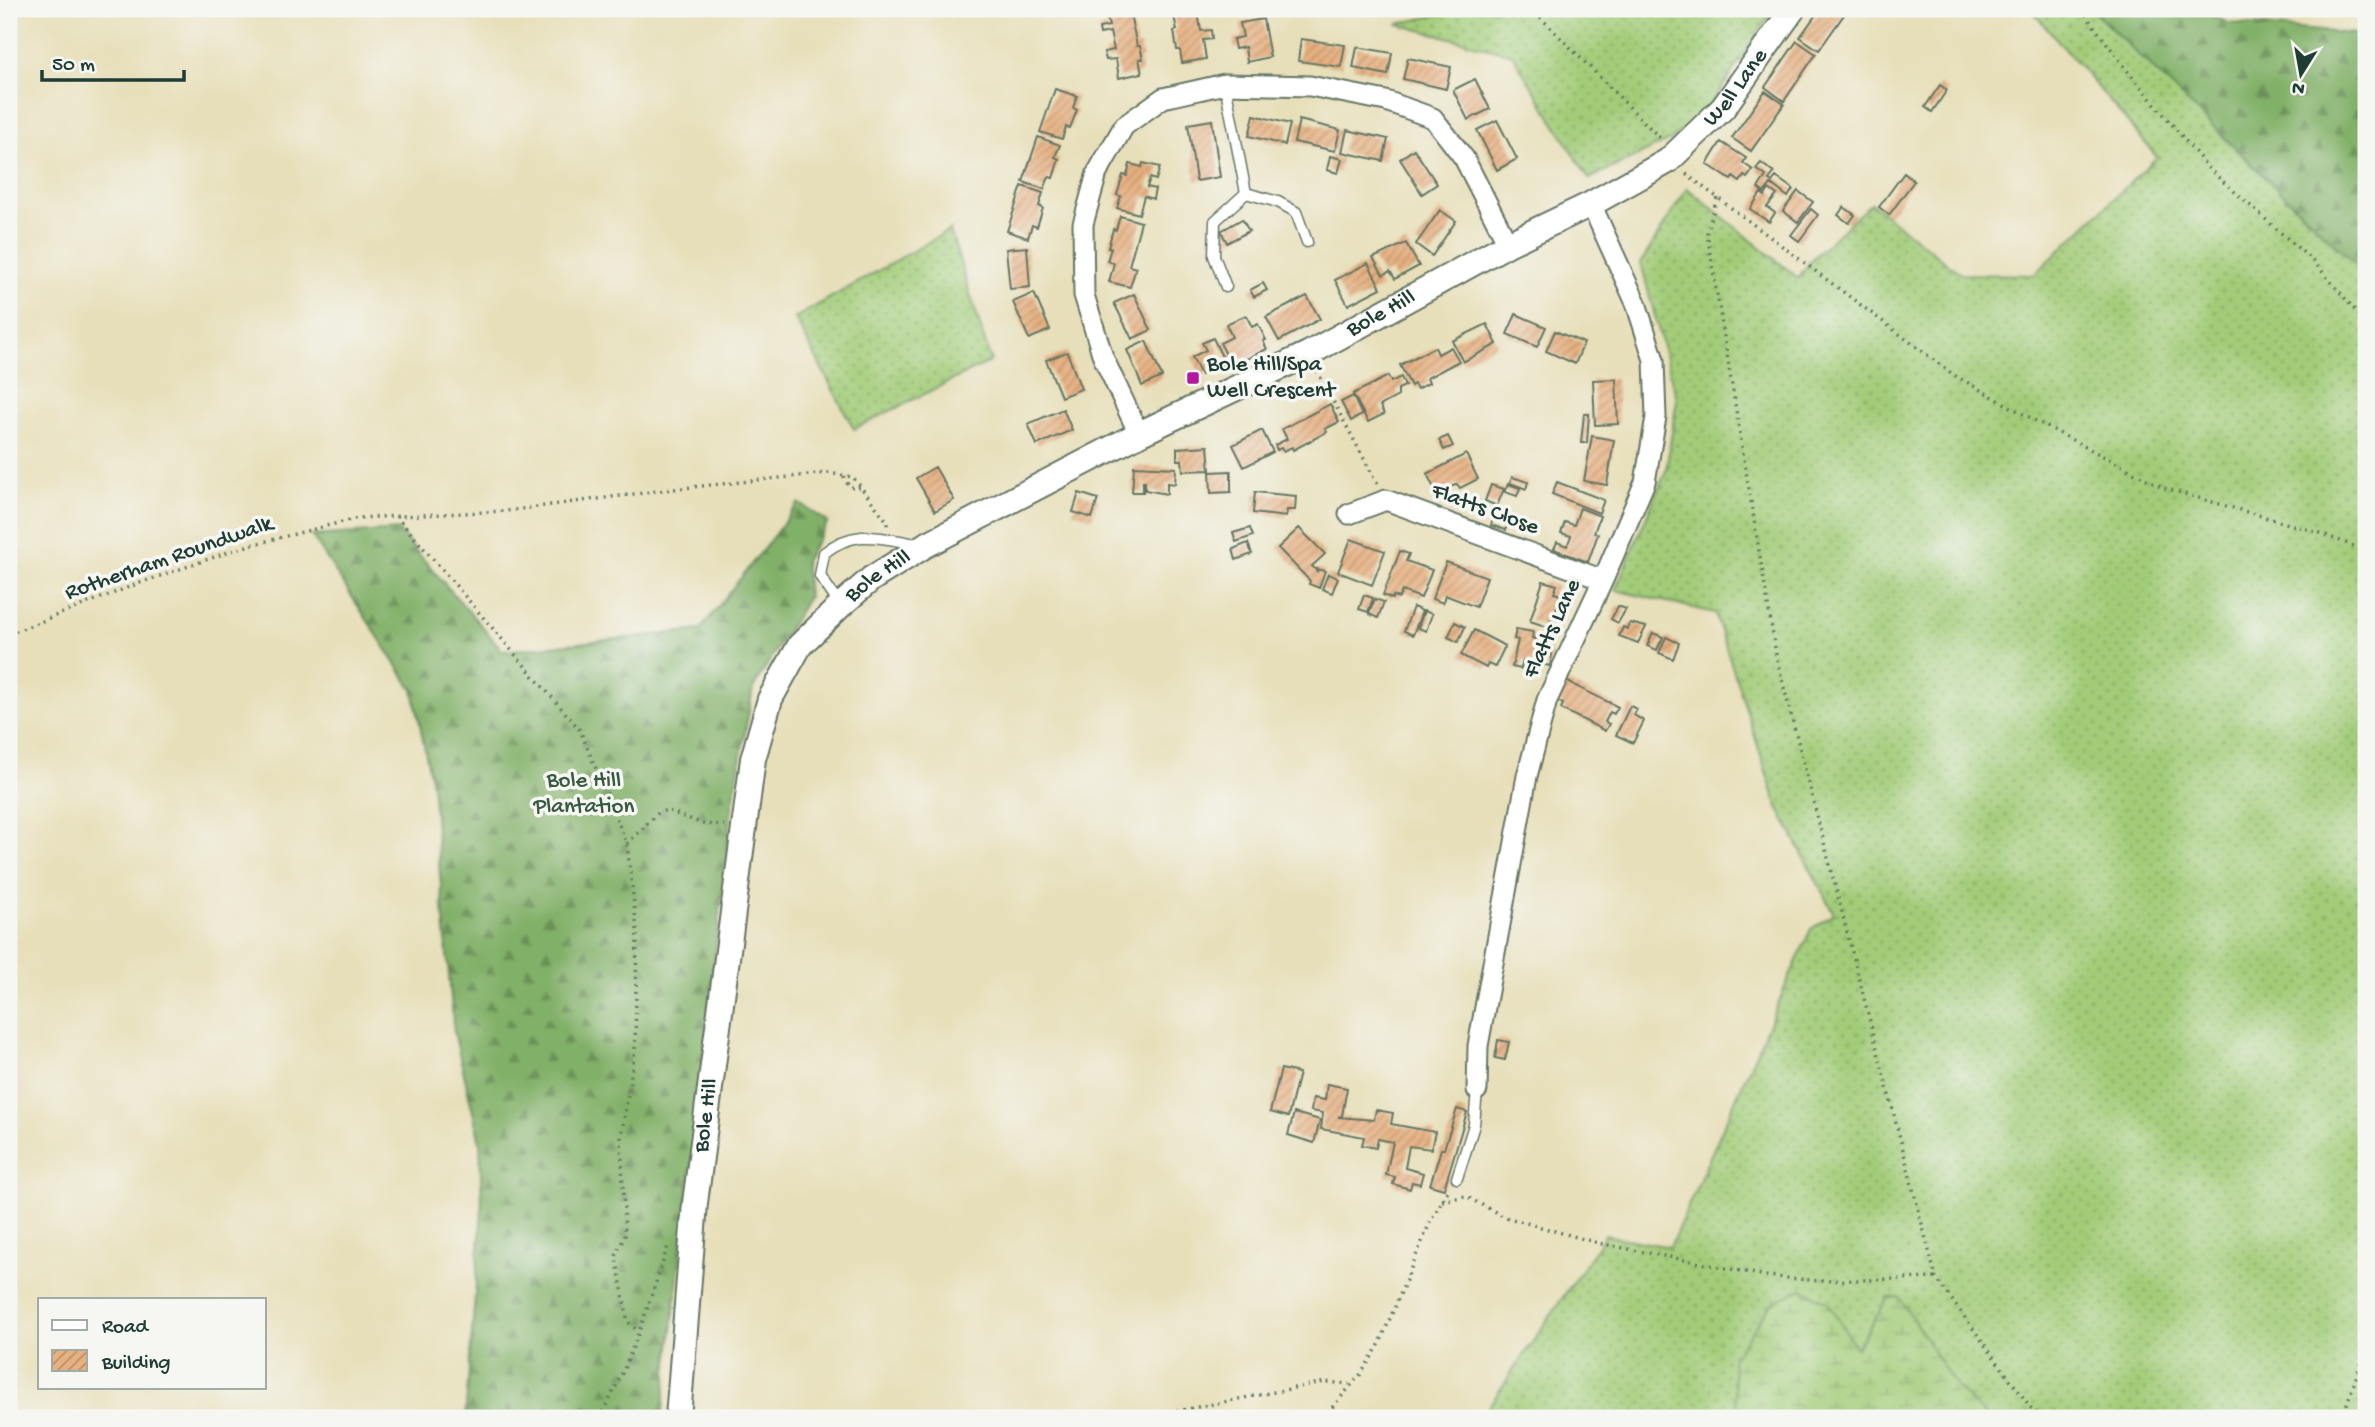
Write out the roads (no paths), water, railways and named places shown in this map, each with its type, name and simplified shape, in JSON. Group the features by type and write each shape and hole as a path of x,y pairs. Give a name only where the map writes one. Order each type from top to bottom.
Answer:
{"street":[{"name":"Well Lane","path":"1672,158 1723,108 1793,9"},
{"path":"1139,434 1103,357 1084,295 1083,224 1097,173 1124,126 1163,99 1225,84 1310,86 1386,101 1433,118 1464,158 1508,244"},
{"name":"Bole Hill","path":"678,1418 695,1203 753,759 770,699 800,645 871,579 924,546 1139,434 1308,354 1672,158"},
{"name":"Flatts Lane","path":"1477,1090 1478,1046 1527,776 1547,700 1645,482 1656,416 1654,360 1636,303 1591,204"},
{"name":"Flatts Close","path":"1349,514 1386,500 1603,580"}],"lane":[{"path":"1225,84 1246,193"},
{"path":"1246,193 1278,202 1296,212 1307,242"},
{"path":"1226,287 1214,256 1215,222 1246,193"},
{"path":"840,606 820,576 824,553 840,541 862,537 924,546"},
{"path":"1457,1178 1474,1125 1477,1090"}],"place":[{"name":"Bole Hill/Spa Well Crescent","path":"1193,378"}],"park label":[{"name":"Bole Hill Plantation","path":"584,794"}]}
